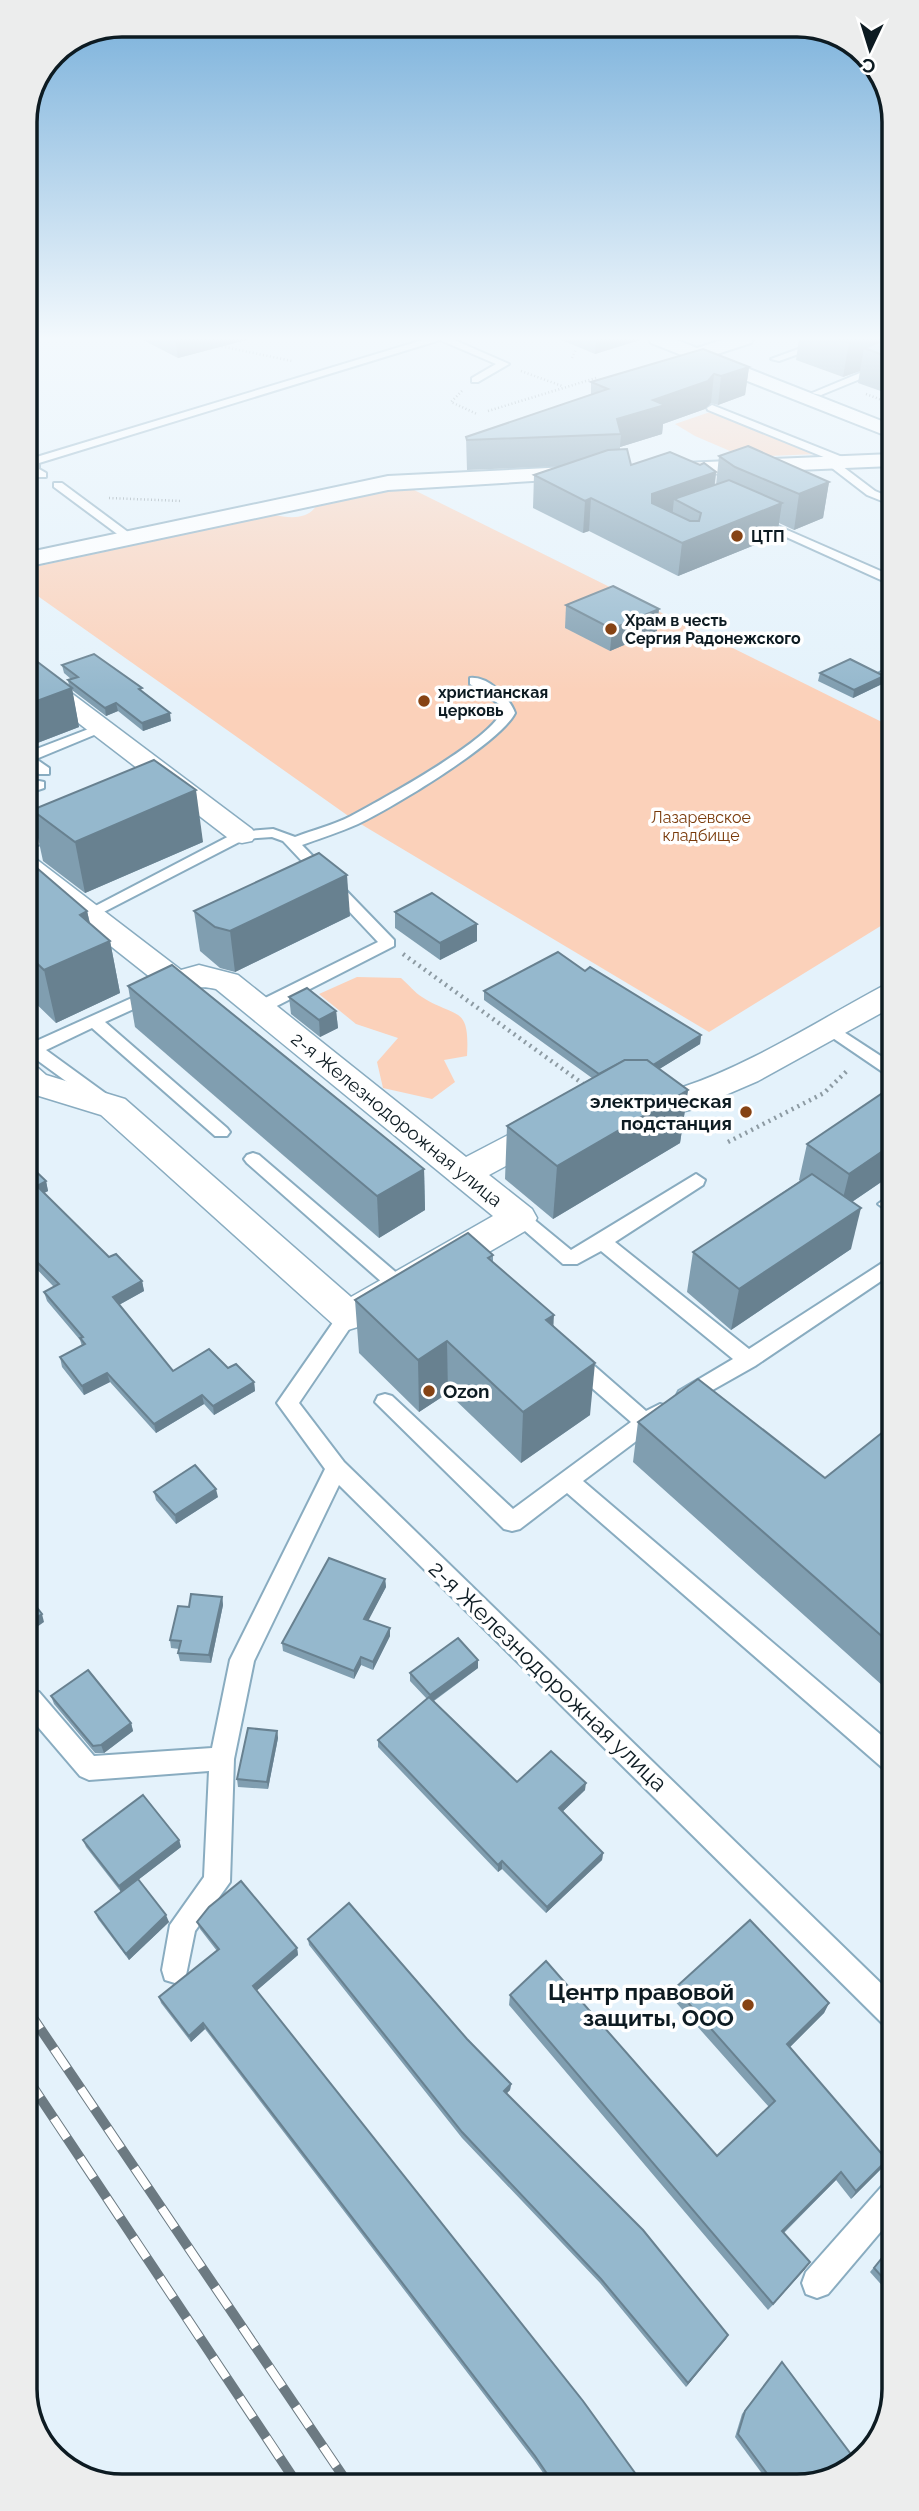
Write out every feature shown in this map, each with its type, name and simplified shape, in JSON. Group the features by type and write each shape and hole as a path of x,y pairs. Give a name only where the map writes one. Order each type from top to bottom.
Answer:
{"street":[{"path":"642,470 695,476 882,461"},
{"path":"37,556 388,483 615,471"},
{"path":"37,681 104,728 173,791 242,835"},
{"path":"38,880 88,914 176,982"},
{"name":"2-я Железнодорожная улица","path":"176,982 199,975 227,982 519,1217 465,1263 399,1286 348,1316"},
{"path":"464,1173 592,1105 681,1101 746,1073 882,999"},
{"path":"37,1084 113,1107 348,1316"}],"lane":[{"path":"823,456 839,463 871,493 882,498"},
{"path":"37,473 41,475"},
{"path":"58,485 128,537"},
{"path":"737,511 882,577"},
{"path":"293,843 354,820 478,745 503,723 508,713 505,702 475,681"},
{"path":"37,754 104,728"},
{"path":"37,841 77,826"},
{"path":"88,914 242,835 273,832 293,843 388,943 260,1009"},
{"path":"37,1051 176,982"},
{"path":"94,1021 221,1132"},
{"path":"830,1028 882,1066"},
{"path":"253,1159 399,1286"},
{"path":"519,1217 570,1259 602,1242 696,1180"},
{"path":"602,1242 748,1360"},
{"path":"385,1402 512,1522 644,1421 748,1360 882,1270"},
{"name":"2-я Железнодорожная улица","path":"348,1316 287,1403 336,1468 882,2003"},
{"path":"564,1352 644,1421"},
{"path":"175,1970 183,1925 217,1882 222,1759 242,1660 336,1468"},
{"path":"567,1480 882,1752"},
{"path":"37,1708 89,1768 222,1759"},
{"path":"817,2283 882,2208"}],"path":[{"path":"73,496 182,501"},
{"path":"388,943 592,1105"},
{"path":"728,1142 824,1093 864,1053"}],"green space":[{"name":"Лазаревское кладбище","path":"408,487 882,722 882,925 709,1032 354,820 37,595 37,566 274,515 303,516 316,506"},
{"path":"357,977 401,978 422,997 463,1020 467,1056 444,1060 455,1082 432,1099 383,1088 377,1062 398,1038 356,1024 319,994"}],"building":[{"path":"590,456 629,456 631,465 657,456 680,456 700,465 704,463 716,472 652,494 652,503 690,521 699,521 701,513 674,499 729,480 782,503 682,543 591,498 585,501 534,475"},
{"path":"719,456 771,456 829,482 799,494 735,467"},
{"path":"613,586 659,609 612,629 566,605"},
{"path":"94,654 142,688 139,689 170,713 142,723 116,703 105,708 68,680 78,677 62,665"},
{"path":"850,659 882,677 854,690 820,673"},
{"path":"37,662 72,688 37,701"},
{"path":"154,760 196,790 75,842 37,814 37,808"},
{"path":"319,853 347,875 230,931 215,927 194,911"},
{"path":"37,868 87,911 80,915 110,941 44,970 37,963"},
{"path":"432,893 477,924 440,943 395,912"},
{"path":"558,952 585,971 590,967 701,1035 653,1065 647,1060 625,1060 599,1074 484,991"},
{"path":"172,965 424,1169 377,1196 128,986"},
{"path":"307,988 336,1011 319,1020 289,997"},
{"path":"625,1060 647,1060 688,1090 557,1166 507,1126"},
{"path":"882,1093 882,1152 849,1174 807,1144"},
{"path":"37,1172 46,1181 37,1186"},
{"path":"812,1174 861,1208 739,1289 693,1252"},
{"path":"37,1186 109,1257 116,1254 142,1281 113,1297 173,1371 209,1349 228,1368 236,1364 254,1382 213,1406 202,1395 154,1424 107,1373 82,1386 60,1357 85,1344 80,1338 83,1337 44,1292 59,1284 37,1262"},
{"path":"468,1233 493,1255 488,1258 554,1315 546,1320 595,1363 523,1412 447,1341 418,1360 355,1300"},
{"path":"698,1379 825,1478 882,1433 882,1636 638,1422"},
{"path":"195,1465 216,1489 175,1515 154,1492"},
{"path":"329,1558 385,1579 364,1619 390,1628 373,1662 361,1657 354,1671 282,1643"},
{"path":"191,1594 222,1597 209,1655 178,1653 181,1641 170,1640 178,1606 189,1607"},
{"path":"458,1638 478,1660 430,1695 410,1673"},
{"path":"88,1670 131,1723 101,1745 93,1746 51,1696"},
{"path":"429,1697 517,1782 551,1751 586,1783 559,1808 603,1853 547,1907 502,1861 498,1865 378,1740"},
{"path":"248,1728 277,1731 267,1782 237,1779"},
{"path":"143,1795 179,1840 119,1886 83,1840"},
{"path":"138,1879 166,1915 126,1954 95,1912"},
{"path":"241,1881 297,1948 253,1986 583,2401 636,2474 547,2474 203,2023 189,2036 159,1997 219,1949 197,1922 209,1907"},
{"path":"349,1903 467,2039 511,2084 504,2091 643,2230 728,2335 688,2383 601,2279 462,2132 308,1939"},
{"path":"750,1920 829,2003 787,2044 882,2154 882,2165 856,2191 841,2172 782,2231 810,2262 773,2304 510,1995 546,1961 717,2156 775,2101 675,1988"},
{"path":"882,2258 882,2277 874,2268"},
{"path":"782,2362 851,2454 835,2466 809,2474 767,2474 738,2434 745,2411"}],"railway":[{"path":"37,2024 342,2474"},
{"path":"37,2093 291,2474"}],"place":[{"name":"ЦТП","path":"737,536"},
{"name":"Храм в честь Сергия Радонежского","path":"611,629"},
{"name":"христианская церковь","path":"424,701"},
{"name":"электрическая подстанция","path":"746,1112"},
{"name":"Ozon","path":"429,1391"},
{"name":"Центр правовой защиты, ООО","path":"748,2005"}]}
